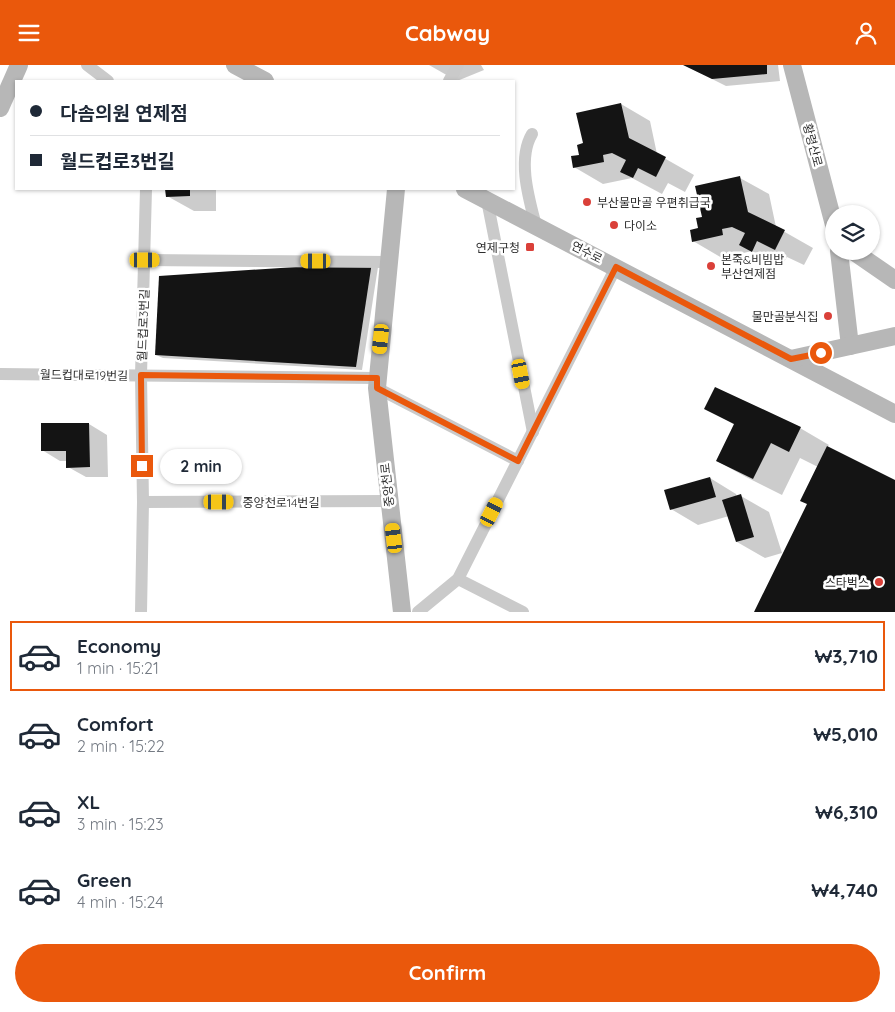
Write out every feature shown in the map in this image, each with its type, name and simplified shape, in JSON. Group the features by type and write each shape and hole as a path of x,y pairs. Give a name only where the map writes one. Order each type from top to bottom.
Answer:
{"street":[{"path":"0,108 19,65"},
{"path":"87,65 107,80"},
{"path":"235,65 263,80"},
{"path":"450,80 458,65"},
{"name":"황령산로","path":"792,65 829,205"},
{"path":"532,134 528,141 525,159 529,197 536,226"},
{"name":"월드컵로3번길","path":"141,612 143,502 141,375 146,190"},
{"name":"중앙천로","path":"392,190 389,261 377,383 402,612"},
{"name":"연수로","path":"467,190 895,414"},
{"path":"487,200 533,432"},
{"path":"145,260 389,261"},
{"path":"840,260 850,346"},
{"path":"866,260 895,280"},
{"path":"418,612 458,579 616,267"},
{"path":"791,359 895,336"},
{"name":"월드컵대로19번길","path":"0,374 141,375 377,383"},
{"path":"377,383 518,461"},
{"name":"중앙천로14번길","path":"143,502 389,501"},
{"path":"458,579 523,612"}],"building":[{"path":"683,65 767,65 767,74 712,79"},
{"path":"621,103 629,138 666,157 656,177 638,168 633,178 620,172 626,160 612,153 603,155 604,162 573,168 571,156 579,155 577,145 583,143 576,113"},
{"path":"740,176 748,212 785,230 775,250 757,241 752,252 739,245 745,233 732,227 722,229 723,235 692,242 690,230 698,228 696,218 702,217 695,186"},
{"path":"165,190 190,190 190,196 166,197"},
{"path":"372,262 356,367 155,355 159,276"},
{"path":"715,387 801,427 789,452 771,443 753,479 716,461 734,424 704,409"},
{"path":"41,423 89,423 90,467 66,468 66,451 41,451"},
{"path":"827,446 895,480 895,612 754,612 807,504 800,501"},
{"path":"710,477 716,497 670,510 664,490"},
{"path":"741,494 754,537 736,542 722,500"}],"place":[{"name":"부산물만골 우편취급국","path":"587,202"},
{"name":"다이소","path":"614,225"},
{"name":"연제구청","path":"530,247"},
{"name":"본죽&비빔밥 부산연제점","path":"711,266"},
{"name":"물만골분식집","path":"828,316"},
{"name":"스타벅스","path":"879,582"}],"route":[{"path":"142,466 141,375 377,378 377,388 518,461 616,267 791,359 821,353"}]}
